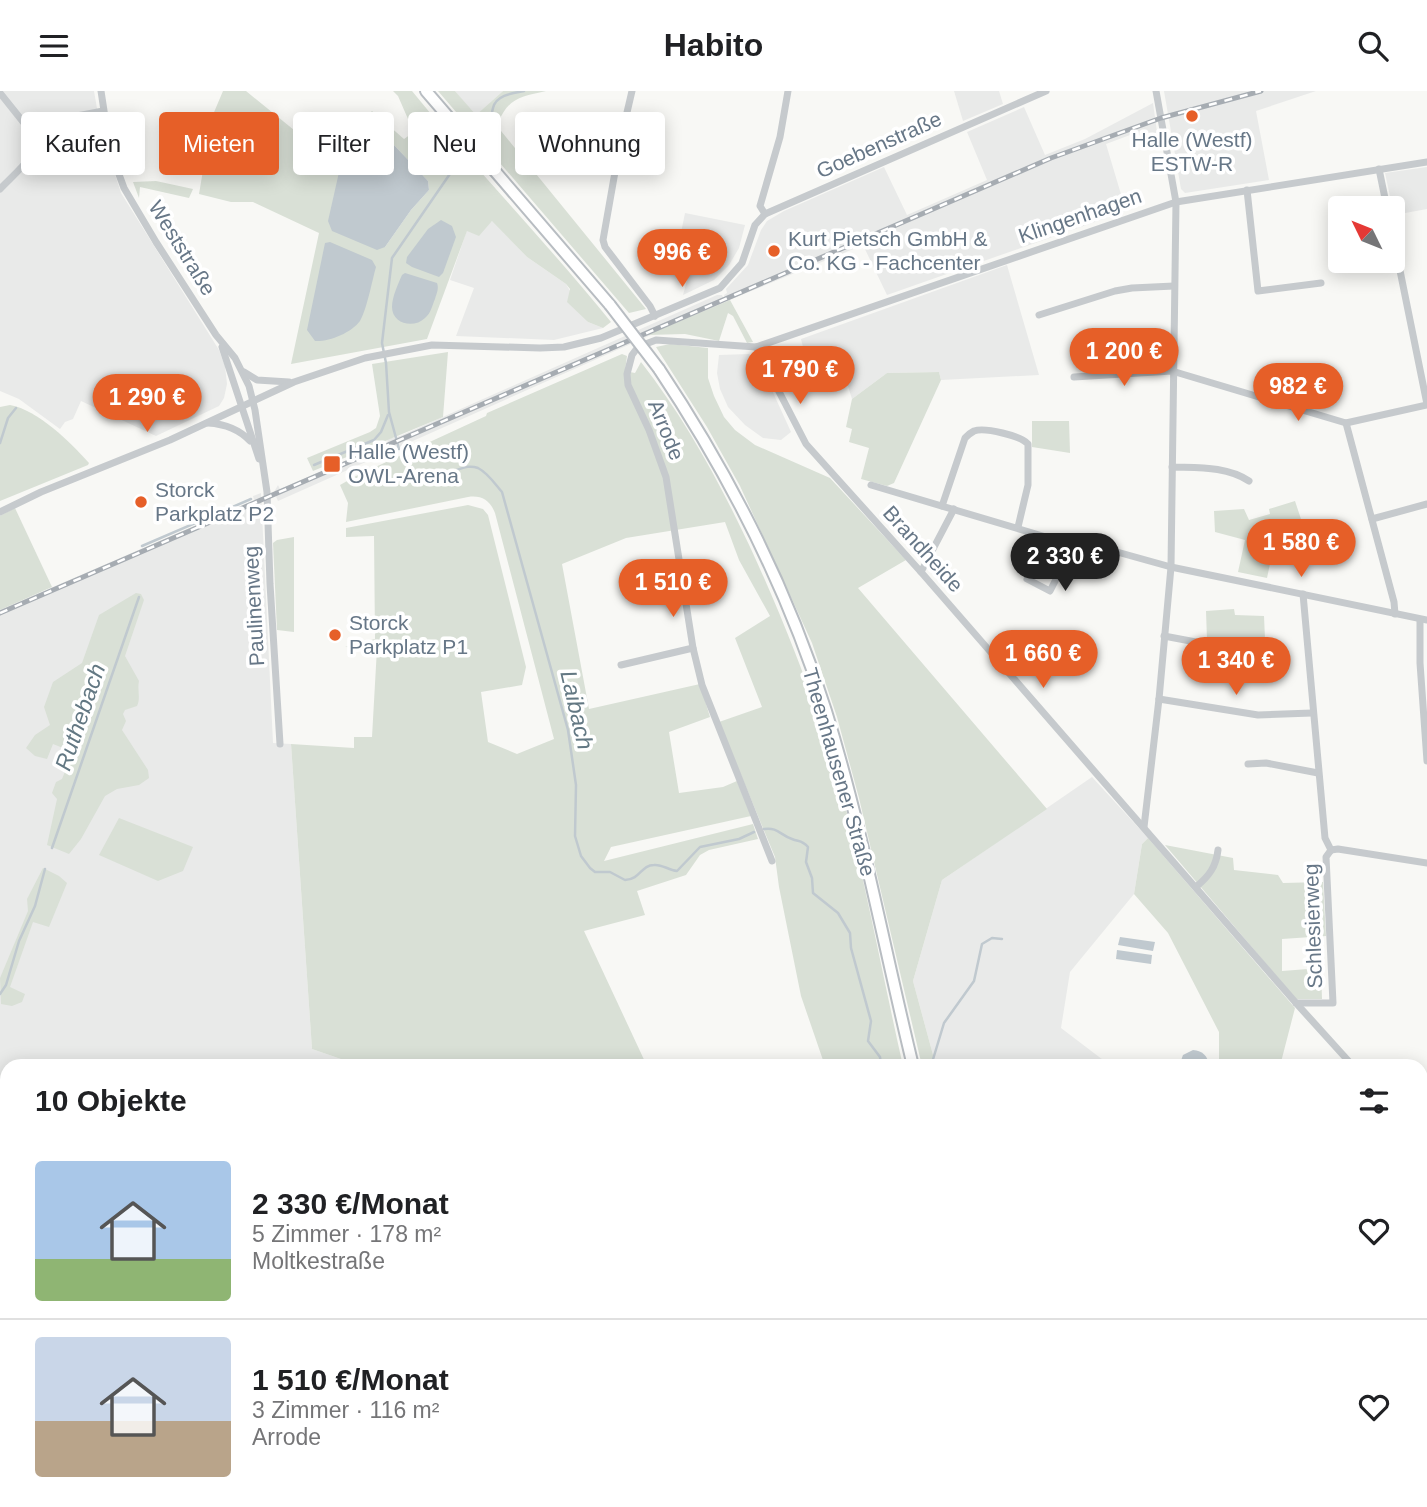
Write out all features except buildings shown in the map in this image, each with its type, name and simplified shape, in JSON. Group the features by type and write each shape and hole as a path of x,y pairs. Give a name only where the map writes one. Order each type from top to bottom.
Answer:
{"main road":[{"name":"Theenhausener Straße","path":"426,91 610,305 659,369 724,472 784,599 825,709 851,799 911,1059"}],"street":[{"name":"Weststraße","path":"101,91 110,150 124,188 220,341 244,372 253,401"},
{"path":"627,112 632,91"},
{"path":"0,512 41,492 207,423 293,381 376,355 448,344 564,347 601,338 720,288 742,263 755,225 765,214 760,206 780,137 788,91"},
{"name":"Goebenstraße","path":"765,214 1046,91"},
{"path":"1144,827 1171,567 1175,202 1156,91"},
{"path":"0,93 21,119"},
{"path":"98,112 103,111"},
{"name":"Klingenhagen","path":"755,347 1175,202 1427,162"},
{"path":"0,189 21,167"},
{"path":"1379,169 1385,196"},
{"path":"615,175 603,243 655,316"},
{"path":"1247,190 1258,291 1321,283"},
{"path":"1074,377 1172,371 1346,423 1427,404 1400,273"},
{"path":"1039,315 1115,291 1174,286"},
{"name":"Arrode","path":"755,347 656,339 638,347 629,364 628,385 649,430 666,477 693,648 702,685 772,861"},
{"name":"Weststraße","path":"220,341 241,407"},
{"name":"Brandheide","path":"755,347 806,444 1347,1059"},
{"path":"244,372 257,380 293,381"},
{"name":"Paulinenweg","path":"253,401 268,497 270,584 280,744"},
{"name":"Paulinenweg","path":"241,407 262,466"},
{"name":"Paulinenweg","path":"207,423 221,423 243,434 254,447"},
{"path":"1346,423 1395,614"},
{"path":"943,506 965,438 973,431 1022,437 1028,444 1028,485 1018,527"},
{"path":"1172,467 1209,468 1238,474 1249,481"},
{"path":"871,485 1056,540 1076,540 1171,567 1423,620 1420,663 1427,761"},
{"path":"1372,519 1427,504"},
{"path":"920,572 954,509"},
{"path":"1027,579 1050,591 1076,540"},
{"name":"Schlesierweg","path":"1296,1003 1333,1003 1326,857 1331,850 1325,838 1303,594"},
{"path":"1164,636 1217,646 1262,649"},
{"path":"621,665 693,648"},
{"path":"1159,699 1258,715 1312,713"},
{"path":"1248,764 1266,763 1318,773"},
{"path":"1196,887 1213,869 1217,850"},
{"path":"1331,850 1427,863"}],"shaded area":[{"path":"0,91 94,91 98,112 21,112 21,175 115,175 121,193 219,350 225,366 227,384 224,398 219,406 156,436 81,401 73,419 65,422 60,429 19,399 0,391"},
{"path":"223,91 246,91 272,112 214,112"},
{"path":"393,91 412,91 430,112 408,112 408,119"},
{"path":"438,91 455,91 473,112 456,112"},
{"path":"455,91 503,91 479,112 472,112"},
{"path":"503,91 546,91 516,100 501,117 501,112 479,112"},
{"path":"954,91 999,91 1003,104 963,121"},
{"path":"1164,91 1316,91 1256,111 1269,180 1185,193 1181,189"},
{"path":"1153,103 1158,139 1142,144 1138,132 1106,144 1126,211 887,295 863,245 727,301 724,295 727,293 726,289 748,265 767,221 784,211 884,167 907,215 987,180 967,132 1024,107 1045,155 1085,139"},
{"path":"279,118 293,129 293,175 379,175 385,247 429,190 428,181 422,175 484,175 611,322 603,328 588,322 567,302 570,289 566,284 527,257 492,221 479,236 467,231 427,339 291,364 319,233 253,202 231,202 199,194 202,175 279,175"},
{"path":"394,130 404,139 408,136 408,160 394,145"},
{"path":"501,131 515,148 515,175 537,175 646,309 629,313 501,164"},
{"path":"394,145 408,160 408,175 422,175 428,181 429,190 385,247 377,250 332,231 328,221 338,175 394,175"},
{"path":"1427,167 1427,209 1405,213 1405,196 1390,196 1385,173"},
{"path":"156,181 193,189 189,198 140,187 139,198 133,182"},
{"path":"685,213 745,225 739,248 729,265 714,280 683,295 689,273 674,268"},
{"path":"441,220 452,226 456,237 443,273 439,277 406,263 407,257 428,229"},
{"path":"493,221 527,257 566,284 588,322 603,328 554,340 456,336 474,288 450,280 467,230"},
{"path":"330,242 372,260 376,267 360,321 339,336 315,341 307,330 325,243"},
{"path":"1007,265 1039,375 941,380 939,372 887,373 852,399 847,383 813,386 801,339"},
{"path":"405,273 438,285 430,312 420,321 410,324 400,321 393,313 392,307 394,295"},
{"path":"722,295 725,302 278,501 274,492 278,485 280,489 388,443 387,439 400,436"},
{"path":"730,300 753,342 747,343 733,316 728,313 719,341 685,334 647,335"},
{"path":"670,344 708,348 708,378 724,417 735,430 755,445 830,478 906,560 858,588 1047,809 942,880 913,981 934,1059 920,1059 859,798 837,717 812,643 740,486 707,427 656,347"},
{"path":"448,352 443,417 313,471 307,458 376,428 380,416 372,364"},
{"path":"622,354 627,356 625,371 635,373 641,362 673,406 727,500 751,549 809,688 848,817 901,1059 823,1059 801,996 775,857 719,722 762,707 735,638 770,616 739,560 725,522 626,538 562,564 589,709 700,684 710,717 669,732 679,793 723,787 737,781 751,816 611,847 604,861 753,824 758,839 709,850 700,855 686,875 637,891 645,915 584,931 644,1059 341,1059 312,1049 291,744 354,748 354,737 372,737 377,648 345,647 375,639 374,536 346,537 346,528 468,505 483,509 488,515 526,667 522,685 481,692 488,742 517,754 554,739 495,513 488,502 477,497 468,497 346,522 348,503 340,485 486,416 487,413"},
{"path":"749,354 766,377 791,432 781,440 763,438 745,425 728,407 720,389 717,373 719,355"},
{"path":"939,372 941,380 894,483 887,486 861,479 869,448 849,442 852,429 846,427 852,399 887,373"},
{"path":"10,405 31,413 53,428 89,463 88,465 0,501 0,407"},
{"path":"1032,421 1069,421 1070,453 1032,447"},
{"path":"261,493 273,743 291,744 312,1049 341,1059 0,1059 0,610 254,500 253,496"},
{"path":"1295,501 1309,543 1275,540 1267,578 1238,572 1245,540 1215,532 1214,511 1244,509 1249,520 1270,514 1269,509"},
{"path":"15,508 52,587 0,610 0,516"},
{"path":"294,537 294,632 277,630 273,543"},
{"path":"136,593 141,594 144,600 125,656 139,681 139,700 137,706 125,710 123,714 126,721 122,730 148,770 149,778 139,785 117,789 105,796 81,839 69,854 47,845 57,799 52,793 56,782 62,779 73,752 53,744 47,759 35,756 26,748 35,735 50,725 44,707 53,682 82,663 99,615"},
{"path":"1234,609 1235,615 1264,616 1265,639 1253,645 1207,640 1206,611"},
{"path":"1092,777 1148,838 1142,844 1134,894 1070,972 1061,1028 1102,1059 934,1059 913,981 942,880"},
{"path":"119,818 193,847 183,871 158,881 99,855"},
{"path":"1148,838 1295,1008 1282,1059 1219,1059 1219,1032 1168,933 1134,894 1142,844"},
{"path":"1165,845 1233,858 1234,870 1278,875 1283,883 1323,882 1326,936 1282,939 1282,971 1321,968 1322,999 1296,999"},
{"path":"43,868 67,883 49,927 33,922 10,987 25,994 22,1002 12,1006 1,1004 0,978 28,911 27,899"},
{"path":"1120,937 1155,942 1153,951 1118,945"},
{"path":"1117,950 1152,955 1151,964 1116,959"},
{"path":"1193,1050 1200,1052 1207,1059 1182,1059 1183,1055"}],"waterway":[{"name":"Laibach","path":"492,112 498,100 506,95 524,91"},
{"name":"Laibach","path":"399,449 389,412 382,343 392,258 449,175"},
{"path":"0,443 8,418 16,408"},
{"name":"Ruthebach","path":"314,465 374,440 381,432 388,415"},
{"name":"Laibach","path":"404,459 411,470 425,472 440,473 478,468 502,492 568,730 576,785 575,836 581,856 590,868 595,872 610,872 625,880 650,866 660,865 677,871 700,847 739,839 754,832"},
{"name":"Ruthebach","path":"142,546 251,499"},
{"name":"Ruthebach","path":"52,848 139,597"},
{"name":"Laibach","path":"764,829 776,830 808,847 806,862 812,878 813,893 838,913 850,933 851,948 871,1021 868,1041 880,1059"},
{"name":"Ruthebach","path":"0,994 6,985 19,941 35,906 45,869"},
{"path":"933,1059 944,1023 974,981 982,944 992,938 1002,939"}],"railway":[{"path":"0,613 1051,158 1161,118 1261,91"}],"place":[{"name":"Halle (Westf) ESTW-R","path":"1192,116"},
{"name":"Kurt Pietsch GmbH & Co. KG - Fachcenter","path":"774,251"},
{"name":"Halle (Westf) OWL-Arena","path":"332,464"},
{"name":"Storck Parkplatz P2","path":"141,502"},
{"name":"Storck Parkplatz P1","path":"335,635"}]}
